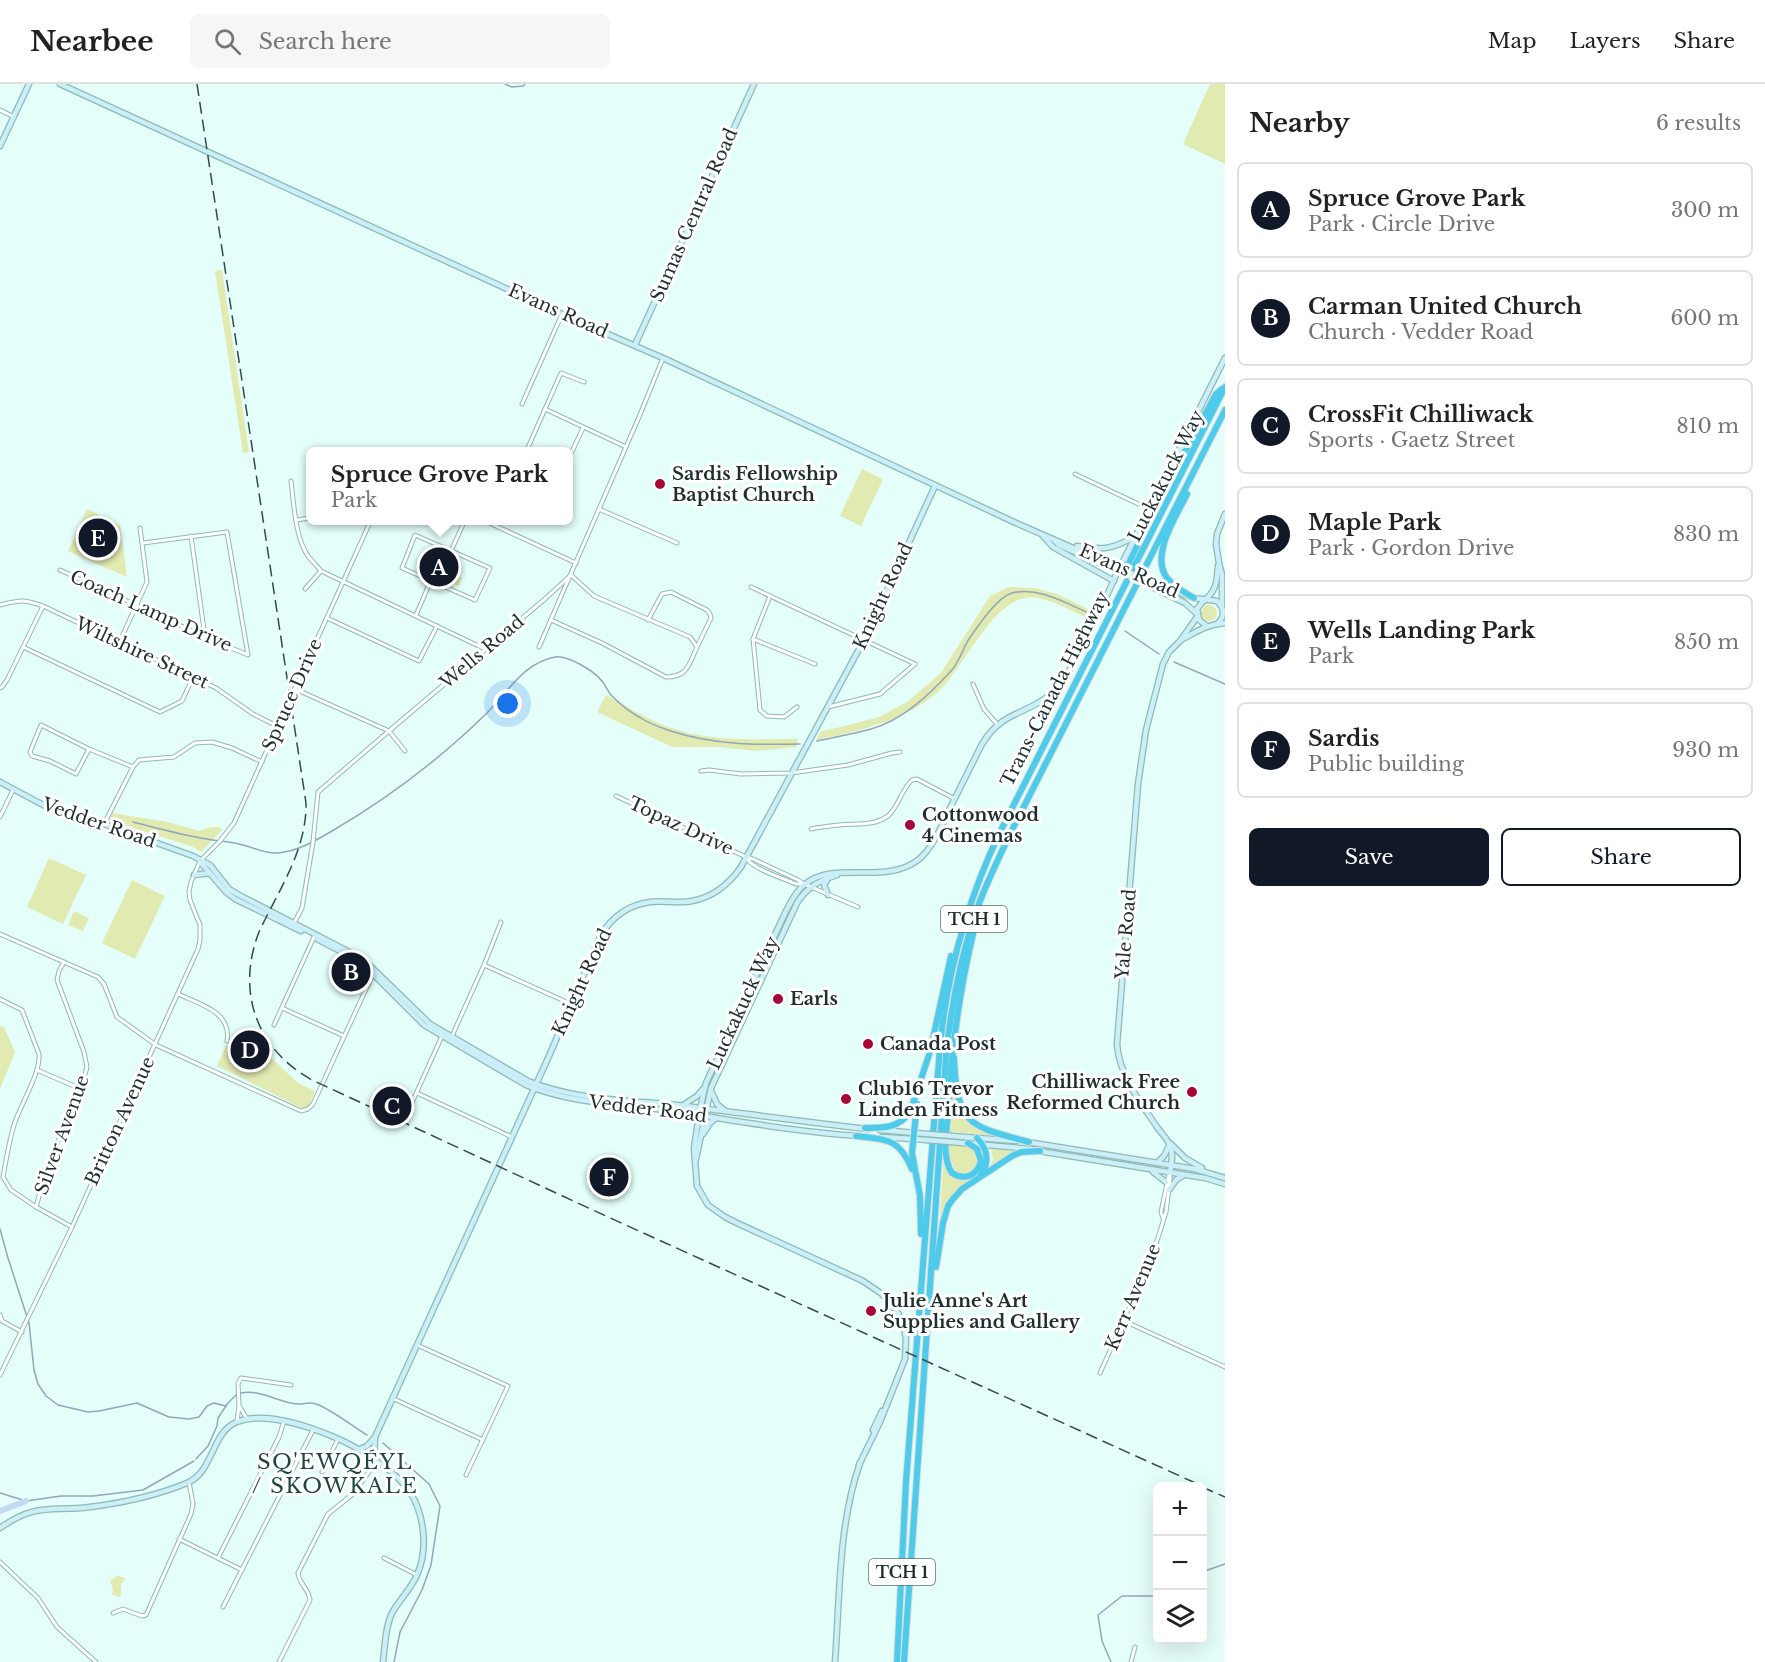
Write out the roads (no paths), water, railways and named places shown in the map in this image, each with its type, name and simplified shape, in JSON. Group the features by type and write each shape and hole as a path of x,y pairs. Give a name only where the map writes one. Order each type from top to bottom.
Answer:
{"highway":[{"path":"1120,567 1216,394 1225,387"},
{"name":"Trans-Canada Highway","path":"897,1662 906,1482 945,1006 958,943 980,877 999,834 1225,387"},
{"name":"Trans-Canada Highway","path":"904,1662 950,1019 966,946 982,896 1016,822 1225,410"},
{"path":"1194,598 1166,577 1162,568 1161,552 1216,429"},
{"path":"866,1128 889,1127 901,1122 910,1112 930,1052 955,941 980,877"},
{"path":"968,1143 977,1149 981,1161 979,1168 973,1175 962,1177 955,1175 949,1168 946,1154 949,1077 967,962 982,896"},
{"path":"954,1040 957,1094 959,1103 968,1118 985,1130 1029,1142"},
{"path":"920,1086 912,1153 920,1196 920,1301"},
{"path":"856,1136 886,1140 898,1146 907,1158 916,1180"},
{"path":"977,1138 984,1145 987,1162 978,1178"},
{"path":"927,1351 945,1213 957,1194 978,1178 1017,1154 1040,1151"}],"street":[{"path":"0,146 29,84"},
{"name":"Evans Road","path":"60,84 562,314 635,345 935,486 1120,567 1185,603 1197,615"},
{"name":"Sumas Central Road","path":"635,345 754,84"},
{"path":"0,110 14,117"},
{"path":"522,404 562,314"},
{"name":"Wells Road","path":"293,925 302,908 313,842 318,792 570,575 663,358"},
{"name":"Luckakuck Way","path":"1120,567 1225,358"},
{"path":"528,447 561,373 584,382"},
{"path":"545,409 626,447"},
{"path":"573,449 583,428"},
{"path":"1075,474 1149,509"},
{"path":"291,481 296,520 307,555 321,571 484,649"},
{"name":"Knight Road","path":"358,1450 367,1446 375,1437 535,1086 601,935 613,918 632,906 650,902 693,901 722,889 732,879 864,640 935,486"},
{"path":"599,509 677,543"},
{"path":"1217,624 1222,619 1224,610 1223,580 1216,544 1225,514"},
{"path":"296,520 306,519"},
{"name":"Spruce Drive","path":"200,861 234,823 369,525"},
{"path":"451,551 463,525"},
{"path":"498,525 576,563"},
{"path":"119,643 147,582 141,528"},
{"name":"Coach Lamp Drive","path":"60,570 248,655 227,532 143,543"},
{"name":"Luckakuck Way","path":"694,1165 701,1139 703,1089 786,911 798,891 823,874 892,871 906,868 918,860 931,846 990,732 1008,717 1043,700 1060,685 1115,578 1053,547 1041,534"},
{"path":"416,535 451,551 490,568 476,600 402,568 416,535"},
{"path":"191,536 206,637"},
{"path":"1071,546 1104,549 1119,546 1136,536"},
{"name":"Evans Road","path":"1054,540 1059,545 1120,567"},
{"path":"1119,546 1128,552"},
{"path":"1219,563 1215,586 1205,600 1198,605 1197,615 1201,623 1208,626 1225,623"},
{"path":"305,589 321,571"},
{"path":"539,647 570,575 594,596 690,637 698,647"},
{"path":"416,615 431,580"},
{"name":"Evans Road","path":"1153,585 1205,600"},
{"path":"751,587 915,664 880,694 826,707"},
{"path":"551,620 602,643 666,677 676,677 685,673 711,618 710,614 707,610 671,592 666,592 662,594 648,620"},
{"path":"770,596 753,639 760,710 767,716 784,717 796,707"},
{"path":"1205,600 1213,599 1224,610"},
{"name":"Wiltshire Street","path":"0,605 27,600 43,606 216,688 253,714 278,726"},
{"path":"0,688 7,680 43,606"},
{"name":"Yale Road","path":"1180,641 1197,615"},
{"path":"327,618 419,661 437,626"},
{"name":"Yale Road","path":"1170,1144 1127,1080 1118,1056 1117,1044 1138,784 1146,730 1168,652 1196,630 1208,626"},
{"path":"753,639 815,664"},
{"path":"23,647 160,712 182,701 193,678"},
{"path":"973,684 984,709 997,724"},
{"path":"295,689 389,731 405,751"},
{"path":"89,749 76,774 50,761 32,756 30,752 41,726 133,767"},
{"path":"104,824 133,767 139,760 174,757 195,743 212,742 232,748 262,762"},
{"path":"701,771 741,774 791,773 848,765 900,752"},
{"path":"811,830 880,820 892,810 912,780 917,779 955,799"},
{"name":"Vedder Road","path":"0,782 47,807 179,850 210,865 229,889 356,959 375,972"},
{"path":"0,816 12,790"},
{"name":"Topaz Drive","path":"616,796 807,886 858,907"},
{"name":"Vedder Road","path":"200,861 226,892 235,898 358,956 443,1034 535,1086 564,1098 856,1136 977,1138 1029,1142 1171,1165"},
{"name":"Britton Avenue","path":"0,1375 72,1227 198,950 200,925 192,907 189,892 200,861"},
{"path":"194,875 210,873"},
{"name":"Luckakuck Way","path":"703,1109 796,903 807,886 839,874"},
{"path":"828,878 824,885 828,895"},
{"path":"450,1038 501,922"},
{"path":"0,934 98,977 104,984 117,1017 156,1045 304,1111 313,1104 375,972"},
{"path":"274,1025 314,937"},
{"name":"Silver Avenue","path":"36,1207 48,1164 81,1089 87,1067 84,1052 57,980 64,962"},
{"path":"484,965 571,1004"},
{"path":"178,994 220,1015 227,1024 227,1041"},
{"path":"0,999 20,1008 24,1013 39,1054 37,1070 14,1125 3,1177 11,1190 72,1227"},
{"path":"282,1008 344,1036"},
{"path":"410,1107 443,1034"},
{"path":"37,1070 81,1089"},
{"name":"Vedder Road","path":"535,1086 567,1093 816,1124 866,1128 913,1136"},
{"path":"711,1088 717,1104 726,1112"},
{"path":"682,1106 703,1089"},
{"path":"417,1093 512,1137"},
{"path":"684,1113 697,1126"},
{"name":"Luckakuck Way","path":"702,1116 697,1126 694,1148 697,1186 701,1196 716,1211 736,1223 863,1281 887,1298 901,1318 906,1339 905,1359 859,1465 850,1496 844,1534 835,1662"},
{"path":"701,1139 710,1123 717,1118"},
{"name":"Vedder Road","path":"952,1139 1170,1173"},
{"path":"1157,1163 1164,1156 1170,1144"},
{"path":"1170,1144 1172,1153 1170,1173 1225,1184"},
{"path":"1170,1144 1185,1158 1225,1178"},
{"path":"1171,1165 1207,1171"},
{"path":"1150,1170 1166,1182"},
{"name":"Kerr Avenue","path":"1163,1219 1161,1212 1166,1182 1170,1173"},
{"name":"Kerr Avenue","path":"1100,1373 1152,1257 1166,1212 1170,1173"},
{"path":"1169,1190 1176,1180 1184,1175"},
{"path":"0,1315 2,1322 22,1332"},
{"path":"1124,1321 1225,1367"},
{"path":"417,1345 508,1386 466,1475"},
{"path":"237,1422 238,1384 241,1378 291,1385"},
{"path":"392,1398 483,1440"},
{"path":"239,1406 247,1419"},
{"path":"0,1528 19,1516 33,1511 106,1505 189,1482 202,1473 219,1440 228,1427 237,1422 255,1418 284,1421 314,1428 358,1450 396,1476 412,1495 418,1509 423,1552 417,1575 389,1620 382,1662"},
{"path":"218,1558 279,1437 284,1421"},
{"path":"223,1607 314,1428"},
{"name":"Knight Road","path":"375,1437 375,1461"},
{"path":"322,1472 338,1439"},
{"path":"279,1662 310,1600 308,1591 299,1579 298,1573 328,1514 353,1494 375,1461"},
{"path":"113,1613 126,1610 145,1616 193,1510 189,1482"},
{"path":"180,1539 242,1570"},
{"path":"384,1558 417,1575"},
{"path":"0,1562 38,1598 57,1627 96,1662"},
{"path":"1131,1662 1135,1647"}],"waterway":[{"path":"505,84 512,87 525,84"},
{"path":"817,741 883,725 915,706 951,671 969,639 994,606 1012,593 1022,591 1043,594 1091,614"},
{"path":"1125,631 1159,654"},
{"path":"133,822 188,836 240,844 267,852 278,853 299,848 353,819 413,777 469,730 525,672 534,665 555,657 567,658 587,668 626,708 661,728 721,742 800,744"},
{"path":"1174,662 1225,684"},
{"path":"0,1229 29,1323 34,1370 38,1384 46,1396 58,1405 88,1412 137,1403 169,1417 189,1419 199,1417 207,1406 214,1403 226,1406"},
{"path":"241,1393 257,1393 294,1404 316,1404 367,1435"},
{"path":"196,1459 208,1446 218,1418 236,1395"},
{"path":"383,1443 429,1484 440,1506 431,1565 422,1590 400,1632 394,1662"},
{"path":"0,1493 26,1501 143,1490 194,1461"},
{"path":"0,1511 26,1501"},
{"path":"1207,1570 1225,1564"},
{"path":"1111,1662 1102,1641 1098,1615 1122,1596 1153,1596"}],"railway":[{"path":"197,84 306,803 305,820 297,854 259,932 252,954 251,997 256,1017 277,1052 312,1080 1193,1482"},
{"path":"1207,1489 1225,1497"}],"place":[{"name":"Sardis Fellowship Baptist Church","path":"660,484"},
{"name":"Wells Landing Park","path":"98,538"},
{"name":"Spruce Grove Park","path":"439,567"},
{"name":"Cottonwood 4 Cinemas","path":"910,825"},
{"name":"Carman United Church","path":"351,972"},
{"name":"Earls","path":"778,999"},
{"name":"Canada Post","path":"868,1044"},
{"name":"Maple Park","path":"250,1050"},
{"name":"Chilliwack Free Reformed Church","path":"1192,1092"},
{"name":"Club16 Trevor Linden Fitness","path":"846,1099"},
{"name":"CrossFit Chilliwack","path":"392,1106"},
{"name":"Sardis","path":"609,1177"},
{"name":"Julie Anne's Art Supplies and Gallery","path":"871,1311"}],"district":[{"name":"SQ'EWQÉYL / SKOWKALE","path":"335,1474"}]}
